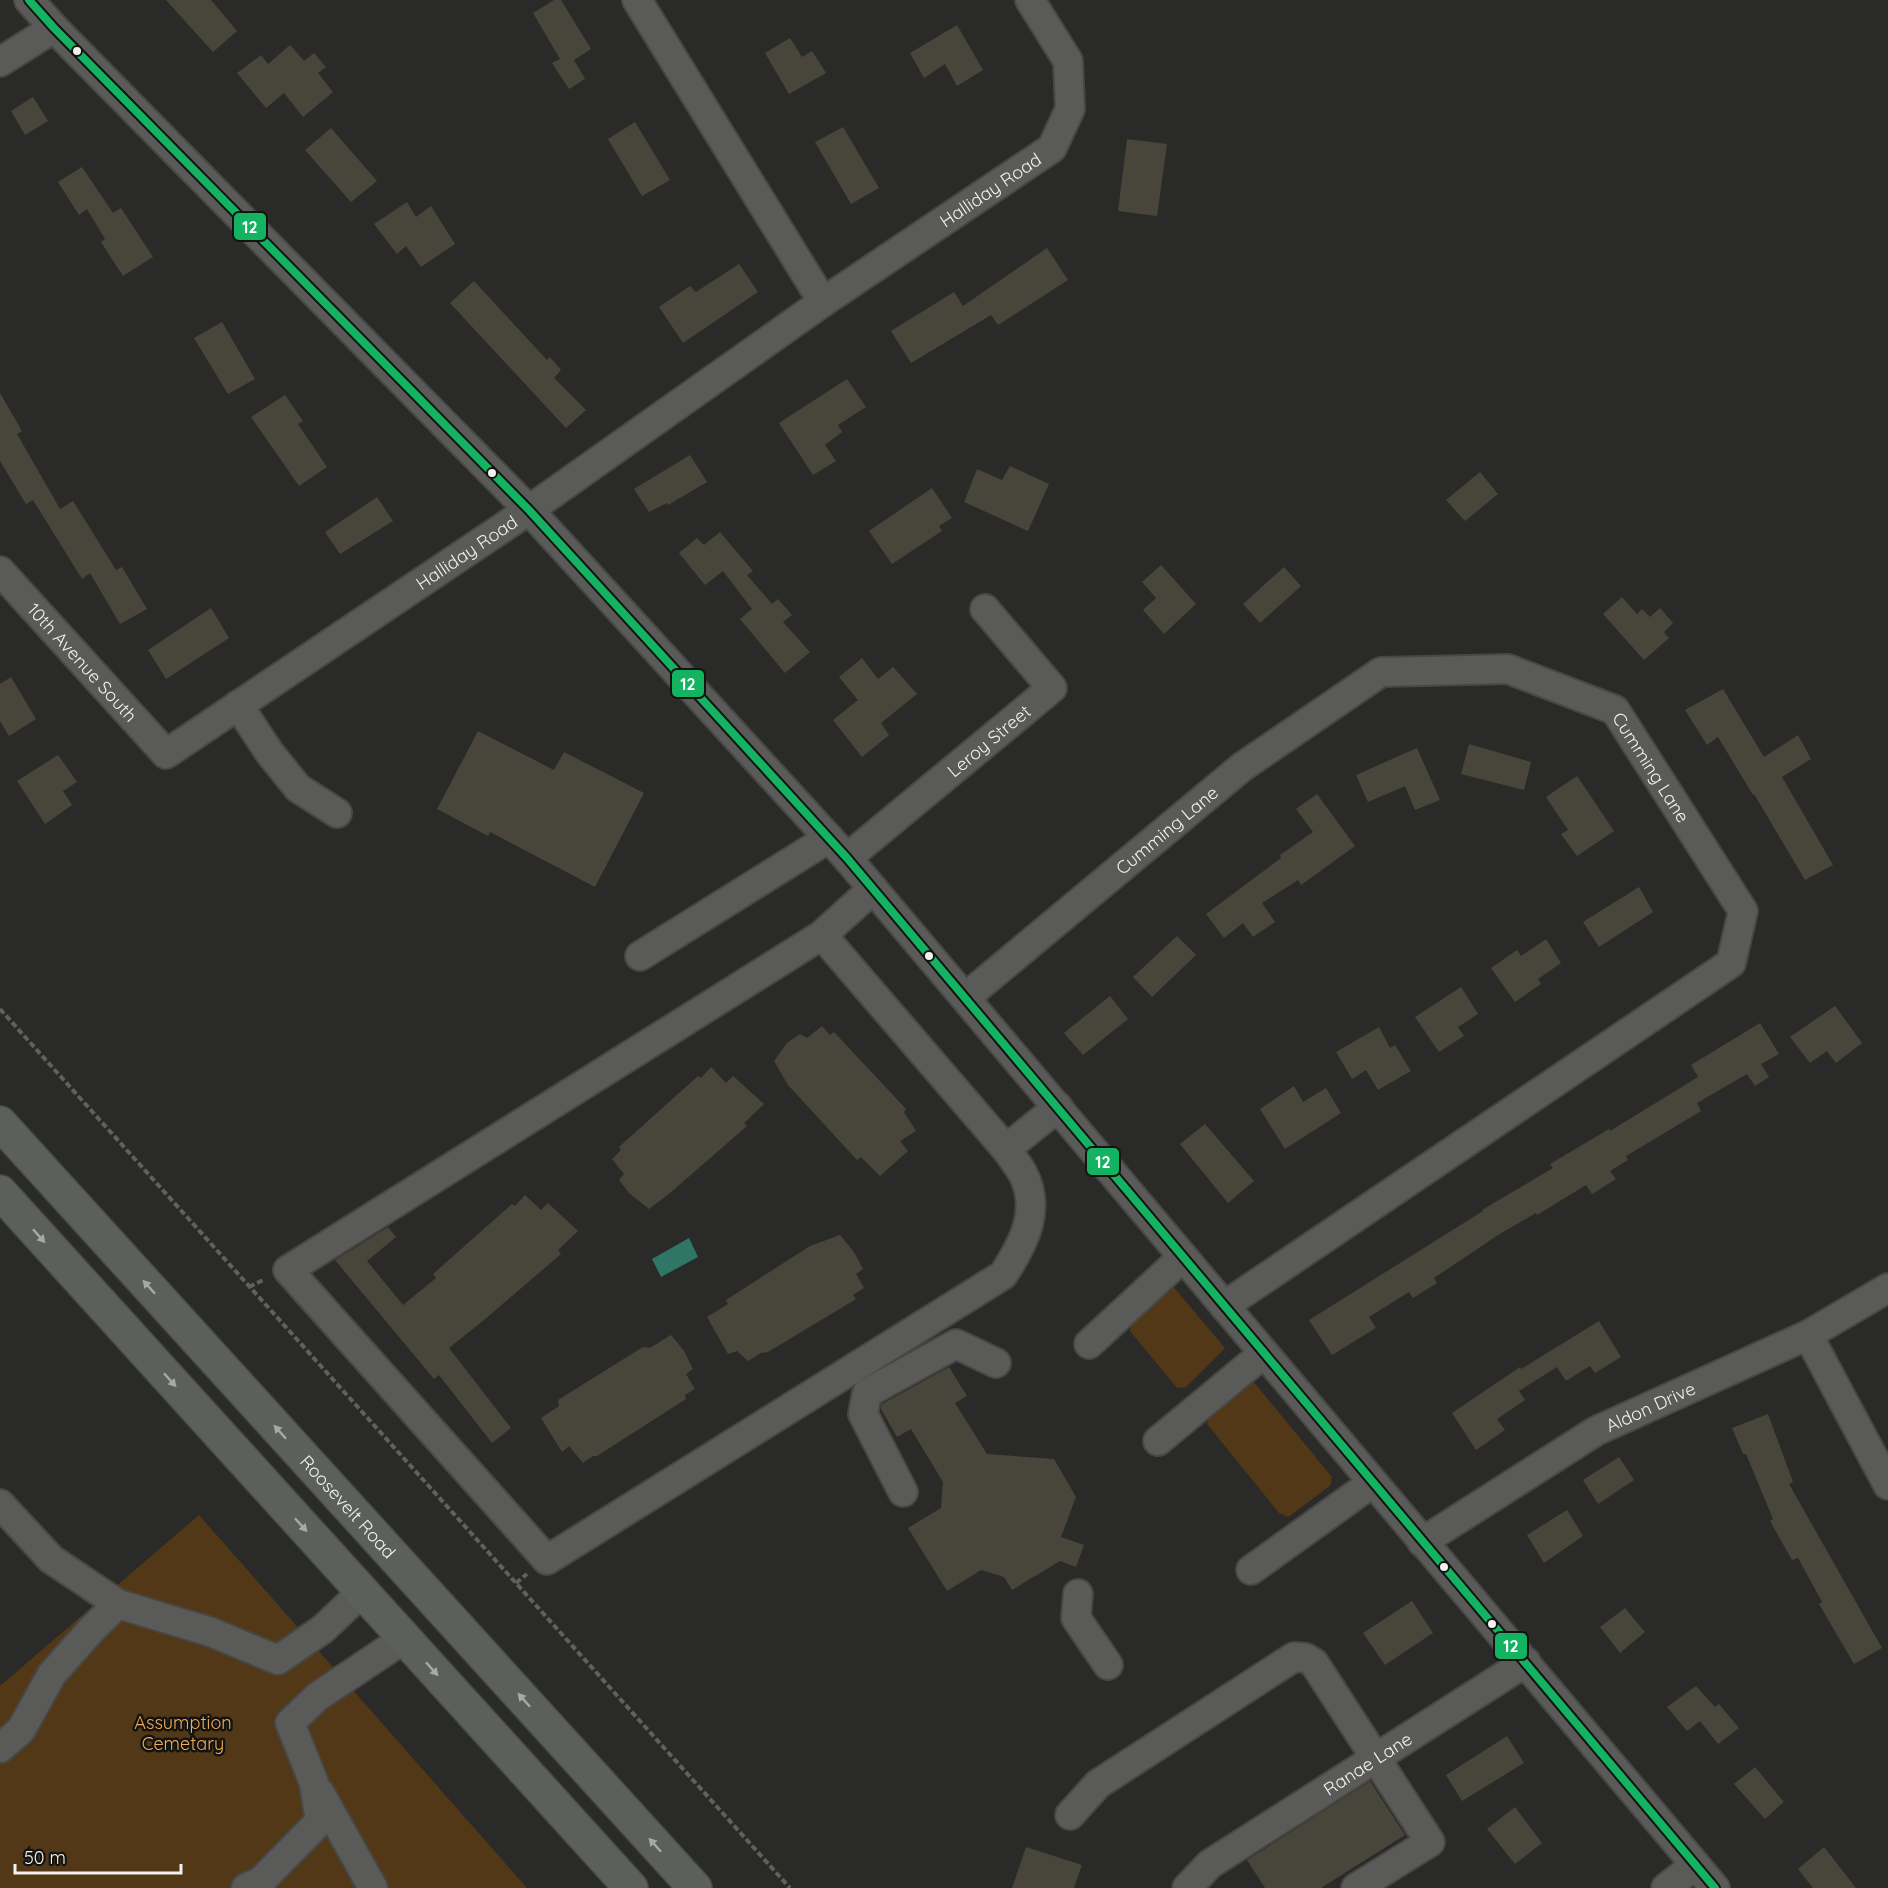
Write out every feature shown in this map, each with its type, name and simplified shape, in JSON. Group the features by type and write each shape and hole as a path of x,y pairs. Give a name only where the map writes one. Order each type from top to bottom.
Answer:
{"main road":[{"name":"Roosevelt Road","path":"0,1124 694,1888"},
{"path":"0,1192 631,1888"}],"street":[{"path":"29,0 529,510 838,848 1715,1888"},
{"path":"637,0 823,302"},
{"name":"Halliday Road","path":"166,754 529,510 823,302 1052,148 1070,109 1068,61 1030,0"},
{"path":"0,62 54,28"},
{"name":"10th Avenue South","path":"0,572 166,754"},
{"name":"Leroy Street","path":"838,848 1052,688 985,609"},
{"name":"Cumming Lane","path":"966,997 1242,767 1381,672 1508,669 1615,710 1743,911 1731,963 1224,1306"},
{"path":"238,705 269,752 298,788 337,813"},
{"path":"640,956 838,848"},
{"path":"822,935 1006,1149 1022,1172 1030,1194 1030,1220 1020,1249 1003,1275 547,1560 288,1270 822,935 873,889"},
{"path":"1006,1149 1058,1107"},
{"path":"1089,1344 1183,1257"},
{"name":"Aldon Drive","path":"1422,1542 1596,1431 1808,1335 1888,1288"},
{"path":"1808,1335 1888,1485"},
{"path":"903,1492 863,1414 867,1394 956,1344 996,1363"},
{"path":"1158,1440 1264,1353"},
{"path":"1251,1570 1372,1483"},
{"path":"0,1504 51,1559 118,1604 211,1632 278,1660 323,1629 362,1592"},
{"path":"1078,1594 1076,1618 1108,1665"},
{"path":"0,1748 21,1730 52,1674 118,1604"},
{"path":"373,1888 314,1783 290,1723 317,1696 405,1638"},
{"path":"1070,1815 1098,1784 1294,1658 1306,1658 1314,1663 1430,1842 1356,1888"},
{"name":"Ranae Lane","path":"1187,1888 1210,1864 1526,1662"},
{"path":"246,1888 261,1881 320,1821 314,1783"},
{"path":"1666,1888 1695,1865"}],"path":[{"path":"0,1009 790,1888"}],"green space":[{"path":"1171,1284 1225,1348 1186,1387 1177,1388 1130,1331 1134,1309"},
{"path":"1252,1380 1332,1477 1330,1486 1288,1517 1279,1513 1207,1424 1214,1402"},
{"name":"Assumption Cemetary","path":"199,1515 527,1888 0,1888 0,1686"}],"shaded area":[{"path":"689,1238 698,1257 661,1277 652,1259"}],"building":[{"path":"166,0 211,0 237,31 213,52"},
{"path":"554,0 561,0 591,49 574,60 585,79 569,89 552,63 560,59 533,13"},
{"path":"957,25 983,70 957,86 945,64 924,78 910,53"},
{"path":"790,38 802,57 812,51 826,73 789,94 765,53"},
{"path":"290,45 304,61 314,53 326,67 318,73 333,92 303,117 284,93 266,108 237,73 261,55 268,64"},
{"path":"33,97 48,121 25,135 11,111"},
{"path":"635,122 670,180 642,196 608,139"},
{"path":"843,127 879,188 851,204 815,142"},
{"path":"331,128 377,181 351,202 305,150"},
{"path":"1127,139 1167,144 1157,216 1118,211"},
{"path":"82,167 113,213 121,208 153,257 123,276 101,242 105,239 87,209 79,215 58,182"},
{"path":"407,202 416,217 431,206 455,244 421,267 406,246 397,254 374,224"},
{"path":"1047,248 1068,280 998,325 991,315 911,363 891,331 954,292 963,306"},
{"path":"739,264 758,292 683,343 659,307 690,286 696,292"},
{"path":"474,281 547,360 550,357 561,370 554,378 586,410 566,428 450,303"},
{"path":"222,322 255,379 228,394 194,338"},
{"path":"847,379 866,407 838,425 842,432 825,445 836,461 813,475 779,423"},
{"path":"0,393 22,431 17,434 60,509 73,501 116,570 122,567 147,609 120,624 90,573 82,579 33,500 26,504 0,461"},
{"path":"285,395 303,421 298,424 327,467 299,486 251,417"},
{"path":"690,455 707,482 668,505 667,503 649,512 634,489"},
{"path":"1010,466 1049,484 1028,531 964,502 977,469 1002,480"},
{"path":"1480,472 1498,494 1465,521 1446,500"},
{"path":"932,488 952,518 939,526 942,531 892,564 869,531"},
{"path":"377,497 393,521 340,554 325,532"},
{"path":"720,532 753,571 747,575 772,604 778,599 792,615 783,622 810,652 785,673 740,619 752,609 723,571 705,585 679,553 697,538 704,545"},
{"path":"1161,565 1196,604 1164,634 1143,610 1156,598 1142,582"},
{"path":"1284,567 1301,586 1260,623 1243,604"},
{"path":"1622,597 1637,614 1642,609 1650,617 1660,608 1673,623 1664,632 1669,638 1644,660 1603,614"},
{"path":"211,608 229,638 166,679 148,650"},
{"path":"862,658 878,679 893,667 917,694 881,723 889,735 862,757 833,720 858,700 839,677"},
{"path":"11,677 36,719 9,736 0,721 0,684"},
{"path":"1723,689 1764,757 1798,735 1811,759 1782,777 1833,865 1805,880 1718,737 1707,745 1685,710"},
{"path":"478,731 554,770 564,752 644,793 595,887 490,832 488,836 437,809"},
{"path":"1469,744 1531,762 1524,790 1461,774"},
{"path":"1417,748 1440,800 1415,810 1405,786 1368,802 1356,775"},
{"path":"58,755 77,782 63,791 72,805 45,824 17,781"},
{"path":"1577,776 1614,831 1577,856 1561,834 1568,830 1546,797"},
{"path":"1317,794 1355,846 1301,885 1298,880 1262,903 1275,922 1253,937 1243,923 1224,938 1206,914 1281,858 1280,855 1313,832 1296,809"},
{"path":"1639,887 1653,912 1599,947 1583,922"},
{"path":"1177,936 1196,955 1152,997 1133,977"},
{"path":"1546,939 1561,963 1538,979 1541,984 1515,1002 1491,968 1517,950 1521,956"},
{"path":"1461,987 1478,1014 1458,1027 1464,1036 1439,1052 1415,1017"},
{"path":"1110,996 1128,1019 1083,1055 1064,1033"},
{"path":"1835,1006 1862,1043 1836,1063 1827,1051 1810,1063 1790,1037"},
{"path":"1760,1023 1779,1054 1761,1064 1769,1077 1755,1086 1747,1074 1697,1103 1701,1111 1626,1156 1628,1160 1610,1171 1616,1179 1592,1194 1586,1185 1537,1215 1536,1213 1498,1235 1434,1278 1437,1283 1413,1298 1409,1292 1369,1317 1376,1328 1332,1355 1309,1320 1482,1210 1553,1168 1550,1164 1609,1129 1610,1131 1698,1077 1691,1065"},
{"path":"822,1026 830,1035 834,1032 906,1109 904,1112 916,1131 900,1141 908,1151 880,1176 861,1157 857,1160 788,1085 774,1061 787,1043 800,1034 807,1038"},
{"path":"1379,1027 1390,1048 1395,1045 1411,1071 1378,1090 1366,1070 1352,1079 1336,1052"},
{"path":"711,1067 726,1083 733,1076 764,1104 744,1123 747,1126 649,1209 629,1193 619,1180 624,1174 612,1159 621,1150 619,1147"},
{"path":"1294,1086 1303,1102 1326,1088 1341,1113 1285,1149 1260,1109"},
{"path":"1205,1124 1254,1181 1228,1203 1180,1144"},
{"path":"525,1195 541,1210 548,1203 578,1231 558,1250 561,1254 449,1348 511,1428 492,1443 439,1375 434,1379 335,1260 388,1227 396,1237 367,1261 403,1305 436,1278 433,1274 512,1204 515,1206"},
{"path":"840,1235 854,1252 863,1269 856,1274 864,1288 853,1295 856,1299 768,1352 761,1353 748,1361 737,1351 728,1354 707,1317 728,1304 726,1300 810,1246"},
{"path":"1599,1321 1621,1357 1595,1373 1590,1366 1566,1381 1557,1367 1519,1391 1525,1400 1497,1419 1505,1430 1476,1450 1452,1413 1520,1367 1521,1369"},
{"path":"671,1335 684,1351 693,1369 686,1374 695,1389 685,1395 686,1399 583,1463 569,1446 562,1452 541,1418 559,1406 558,1400 643,1347 650,1348"},
{"path":"949,1367 967,1396 955,1403 987,1454 1054,1459 1076,1497 1061,1537 1084,1545 1076,1567 1060,1561 1012,1590 1004,1577 981,1570 947,1591 908,1528 941,1508 943,1482 911,1429 897,1437 881,1409 882,1404"},
{"path":"1768,1414 1793,1482 1789,1484 1882,1648 1854,1664 1819,1604 1822,1602 1798,1558 1792,1560 1770,1521 1773,1519 1746,1454 1743,1454 1732,1428"},
{"path":"1619,1457 1634,1480 1598,1504 1583,1480"},
{"path":"1567,1510 1583,1536 1544,1563 1527,1535"},
{"path":"1412,1601 1433,1633 1385,1665 1363,1633"},
{"path":"1625,1608 1645,1632 1620,1653 1600,1627"},
{"path":"1696,1686 1715,1707 1719,1704 1739,1728 1718,1744 1700,1721 1687,1731 1667,1707"},
{"path":"1507,1736 1524,1763 1462,1801 1446,1775"},
{"path":"1755,1767 1784,1802 1765,1819 1734,1784"},
{"path":"1370,1781 1405,1835 1321,1888 1265,1888 1247,1860"},
{"path":"1515,1807 1542,1843 1515,1864 1487,1829"},
{"path":"1026,1847 1082,1865 1074,1888 1012,1888"},
{"path":"1824,1847 1856,1888 1813,1888 1798,1869"}],"transit line":[{"name":"12","path":"29,0 529,510 847,858 1715,1888"}]}
